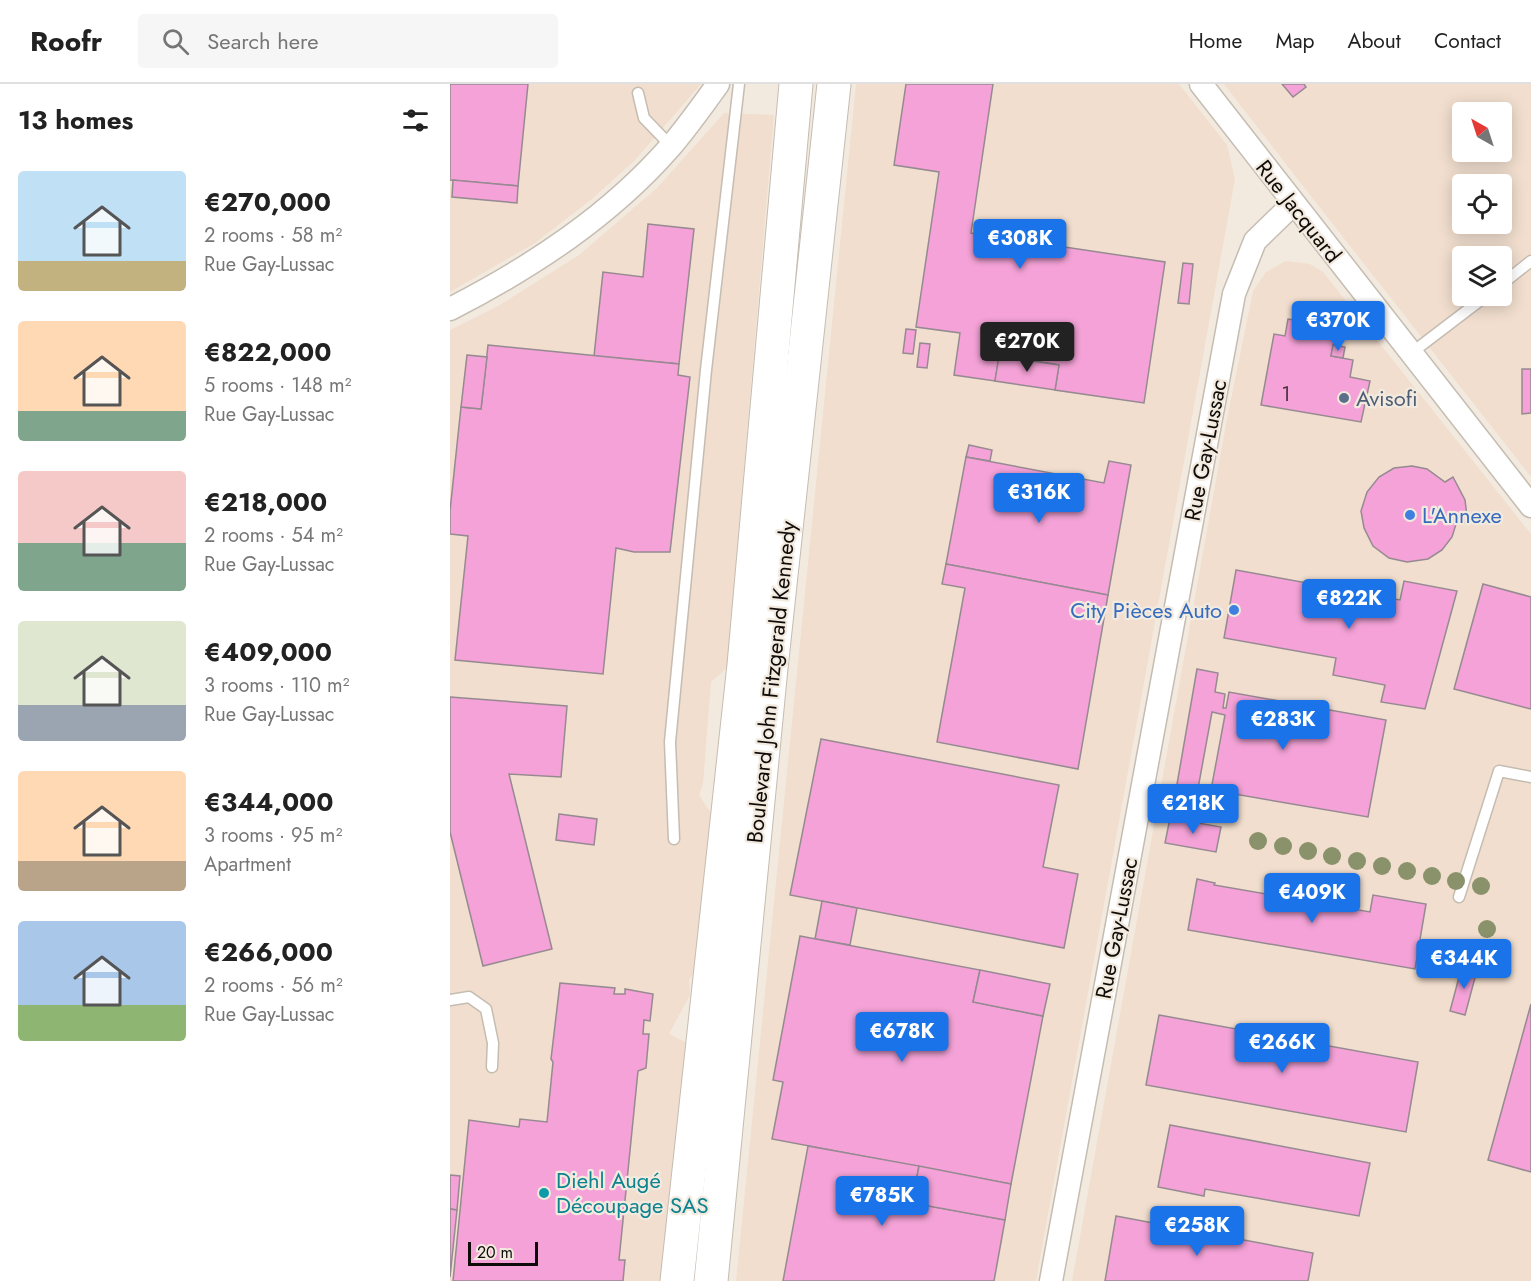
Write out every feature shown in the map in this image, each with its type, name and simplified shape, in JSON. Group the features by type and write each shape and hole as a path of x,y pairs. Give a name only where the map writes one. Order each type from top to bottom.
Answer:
{"main road":[{"name":"Boulevard John Fitzgerald Kennedy","path":"677,1281 744,665 796,84"},
{"name":"Boulevard John Fitzgerald Kennedy","path":"711,1281 771,668 834,84"}],"street":[{"path":"450,309 495,285 580,231 631,187 670,146 718,84"},
{"name":"Rue Jacquard","path":"1202,84 1293,204 1531,506"},
{"name":"Rue Gay-Lussac","path":"1051,1281 1234,294 1255,241 1293,204"}],"lane":[{"path":"674,839 670,742 706,370 739,84"},
{"path":"638,93 644,118 670,146"},
{"path":"1512,276 1531,261"},
{"path":"1410,354 1473,306"},
{"path":"1459,897 1499,771 1531,777"},
{"path":"450,1000 469,997 486,1010 493,1043 492,1067"}],"shaded area":[{"path":"450,84 701,84 635,160 592,199 535,243 450,292"},
{"path":"856,84 1179,84 1227,145 1235,179 1036,1281 736,1281"},
{"path":"1224,84 1531,84 1531,477 1296,177"},
{"path":"724,113 774,115 727,668 711,682 703,784 699,795 711,813 696,970 689,980 690,995 669,1034 687,1043 663,1281 450,1281 450,330 498,306 579,255 657,188"},
{"path":"1286,261 1310,264 1323,272 1531,534 1531,1281 1072,1281 1227,419 1253,291 1266,272"}],"building":[{"path":"450,84 528,84 518,186 450,180"},
{"path":"906,84 993,84 971,233 1165,262 1144,403 1055,390 1059,365 999,356 995,381 954,375 960,333 916,327 939,172 894,165"},
{"path":"1282,84 1304,84 1306,87 1293,97"},
{"path":"453,180 518,186 517,203 452,197"},
{"path":"648,224 694,229 679,364 594,356 603,272 643,277"},
{"path":"1183,263 1193,264 1189,304 1178,303"},
{"path":"1288,319 1337,328 1331,356 1353,360 1350,377 1370,381 1361,422 1261,405 1274,334 1285,336"},
{"path":"906,329 916,330 913,354 903,353"},
{"path":"920,343 930,344 927,368 917,367"},
{"path":"488,345 679,364 678,375 690,377 670,552 634,552 616,548 603,674 455,660 468,536 450,534 450,511 461,407 481,409"},
{"path":"1333,345 1345,347 1343,358 1331,356"},
{"path":"467,355 487,357 481,409 461,407"},
{"path":"999,356 1059,365 1055,390 995,381"},
{"path":"1522,369 1531,369 1531,413 1522,414"},
{"path":"969,445 992,450 990,461 966,457"},
{"path":"966,457 1104,483 1109,461 1131,465 1108,595 946,564"},
{"path":"1412,466 1427,469 1445,482 1453,477 1465,500 1467,523 1457,521 1452,537 1442,550 1428,559 1407,562 1389,558 1373,546 1364,528 1361,511 1367,492 1379,477 1394,468"},
{"path":"946,564 1108,595 1078,769 937,742 965,588 942,584"},
{"path":"1236,570 1400,600 1404,581 1457,591 1425,709 1381,702 1385,685 1333,675 1336,658 1224,638"},
{"path":"1483,584 1531,597 1531,709 1454,689"},
{"path":"1197,669 1218,673 1215,692 1225,694 1223,708 1226,708 1229,692 1386,720 1368,817 1211,790 1225,715 1212,712 1197,794 1176,790"},
{"path":"450,697 567,706 561,777 509,774 552,949 483,966 450,832"},
{"path":"821,739 1059,785 1043,867 1078,874 1064,948 790,895"},
{"path":"1171,808 1187,811 1185,821 1170,818"},
{"path":"559,814 597,819 594,845 556,840"},
{"path":"1170,818 1221,827 1216,852 1165,843"},
{"path":"1197,879 1215,883 1214,885 1370,912 1373,895 1426,904 1415,969 1188,930"},
{"path":"822,901 857,908 850,945 815,939"},
{"path":"800,936 980,970 973,1002 1043,1016 1011,1184 772,1139 783,1082 773,1080"},
{"path":"1462,966 1477,970 1465,1015 1450,1011"},
{"path":"980,970 1050,984 1043,1016 973,1002"},
{"name":"Diehl Augé Découpage SAS","path":"560,983 615,988 614,994 625,994 625,989 653,994 650,1021 644,1020 643,1034 649,1034 646,1068 638,1071 619,1260 625,1260 623,1281 453,1281 469,1120 519,1127 520,1119 547,1122 553,1062 551,1059"},
{"path":"1531,1004 1531,1172 1488,1160"},
{"path":"1159,1015 1418,1062 1406,1132 1146,1085"},
{"path":"1170,1125 1370,1163 1359,1216 1205,1189 1204,1196 1158,1187"},
{"path":"808,1146 919,1166 912,1203 1005,1220 994,1281 783,1281"},
{"path":"919,1166 1011,1184 1005,1220 912,1203"},
{"path":"450,1175 460,1176 457,1210 450,1209"},
{"path":"450,1209 457,1210 450,1277"},
{"path":"1116,1216 1313,1253 1308,1281 1105,1281"}],"place":[{"name":"Avisofi","path":"1344,398"},
{"name":"L'Annexe","path":"1410,515"},
{"name":"City Pièces Auto","path":"1234,610"},
{"name":"Diehl Augé Découpage SAS","path":"544,1193"}]}
